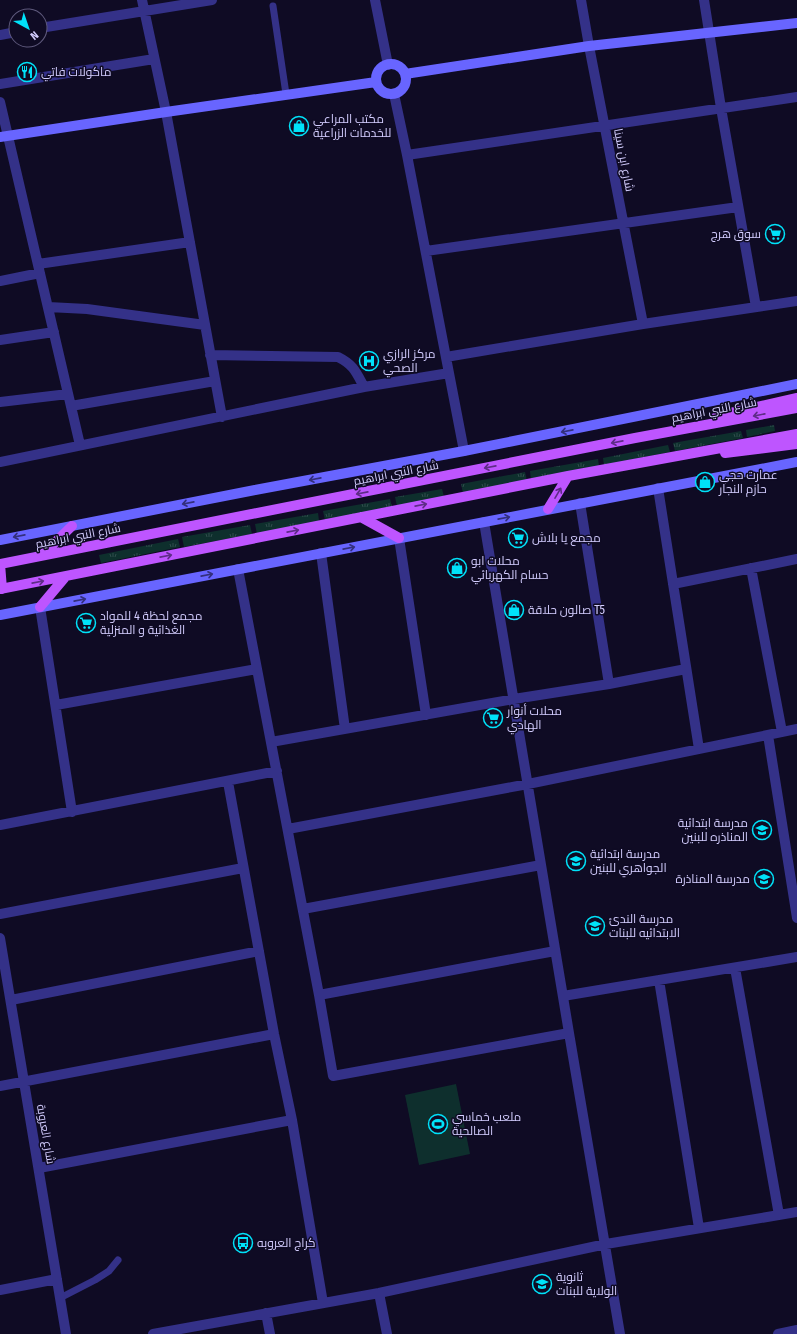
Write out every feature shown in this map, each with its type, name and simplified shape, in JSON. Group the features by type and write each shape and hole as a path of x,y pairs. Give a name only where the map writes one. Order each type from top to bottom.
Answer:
{"main road":[{"path":"635,438 797,398"},
{"name":"شارع النبي ابراهيم","path":"0,564 635,438 797,408"},
{"path":"0,564 1,589 568,476 797,434"},
{"path":"641,462 797,444"},
{"path":"548,510 568,476"},
{"path":"361,517 399,538"},
{"path":"41,556 72,526"},
{"path":"40,607 66,576"}],"street":[{"path":"142,0 166,112 222,417"},
{"path":"48,27 212,0"},
{"path":"375,0 388,65"},
{"name":"شارع ابن سينا","path":"581,0 643,324"},
{"path":"704,0 721,108 756,307"},
{"path":"405,74 589,46 797,23"},
{"path":"0,84 154,59"},
{"path":"392,64 398,66 405,74 406,80 404,87 399,92 390,94 383,92 378,88 376,82 378,72 382,67 392,64"},
{"path":"4,137 286,94 376,82"},
{"path":"394,94 464,451"},
{"path":"407,155 797,97"},
{"path":"0,102 4,137 39,269 80,445"},
{"path":"426,251 738,207"},
{"path":"0,281 39,269 190,242"},
{"path":"446,357 643,324 797,301"},
{"path":"48,307 87,309 205,325"},
{"path":"0,340 54,332"},
{"path":"210,355 338,357 347,361 354,368 364,387"},
{"path":"0,462 364,387 449,373"},
{"path":"71,406 215,381"},
{"path":"0,540 464,451 797,384"},
{"path":"0,402 68,394"},
{"path":"0,615 797,462"},
{"path":"658,488 699,749"},
{"path":"580,503 609,684"},
{"path":"484,522 620,1334"},
{"path":"399,538 426,715"},
{"path":"321,553 345,729"},
{"path":"673,584 797,559"},
{"path":"752,568 782,732"},
{"path":"238,569 303,909 333,1076 569,1033"},
{"path":"40,607 72,812"},
{"path":"56,705 257,669"},
{"path":"271,742 514,699 609,684 686,669"},
{"path":"288,829 528,784 797,729"},
{"path":"768,734 797,918"},
{"path":"0,825 228,782 277,771"},
{"path":"228,782 274,1034 292,1120 323,1303"},
{"path":"303,909 541,865"},
{"path":"0,914 244,868"},
{"name":"شارع العروبة","path":"0,938 66,1334"},
{"path":"11,1000 259,951"},
{"path":"319,995 555,951"},
{"path":"563,996 797,958"},
{"path":"735,968 779,1215"},
{"path":"659,980 699,1228"},
{"path":"0,1086 274,1034"},
{"path":"38,1168 292,1120"},
{"path":"153,1334 380,1292 606,1244 797,1212"},
{"path":"0,1290 57,1279"},
{"path":"380,1292 387,1334"},
{"path":"266,1313 270,1334"},
{"path":"778,1334 797,1330"}],"lane":[{"path":"273,6 286,94"},
{"path":"60,1298 109,1271 118,1260"}],"green space":[{"path":"774,425 775,431 747,437 746,430"},
{"path":"741,431 743,438 675,451 673,443"},
{"path":"668,445 670,452 604,465 603,458"},
{"path":"598,459 599,466 531,480 530,471"},
{"path":"525,472 527,481 463,493 461,484"},
{"path":"442,489 444,497 397,506 395,497"},
{"path":"390,499 392,507 325,520 323,511"},
{"path":"318,513 319,521 257,534 255,524"},
{"path":"250,525 252,534 184,547 182,537"},
{"path":"178,539 180,547 101,563 99,555"},
{"name":"ملعب خماسي الصالحية","path":"456,1084 470,1154 419,1165 405,1095"}],"place":[{"name":"ماكولات فاتي","path":"27,72"},
{"name":"مكتب المراعي للخدمات الزراعية","path":"299,126"},
{"name":"سوق هرج","path":"775,234"},
{"name":"مركز الرازي الصحي","path":"369,361"},
{"name":"عمارت حجي حازم النجار","path":"705,482"},
{"name":"مجمع يا بلاش","path":"518,538"},
{"name":"محلات ابو حسام الكهربائي","path":"457,568"},
{"name":"صالون حلاقة T5","path":"514,610"},
{"name":"مجمع لحظة 4 للمواد الغذائية و المنزلية","path":"86,623"},
{"name":"محلات أنوار الهادي","path":"493,718"},
{"name":"مدرسة ابتدائية المناذره للبنين","path":"762,830"},
{"name":"مدرسة ابتدائية الجواهري للبنين","path":"576,861"},
{"name":"مدرسة المناذرة","path":"764,879"},
{"name":"مدرسة الندئ الابتدائيه للبنات","path":"595,926"},
{"name":"ملعب خماسي الصالحية","path":"438,1124"},
{"name":"كراج العروبه","path":"243,1243"},
{"name":"ثانوية الولاية للبنات","path":"542,1284"}]}
